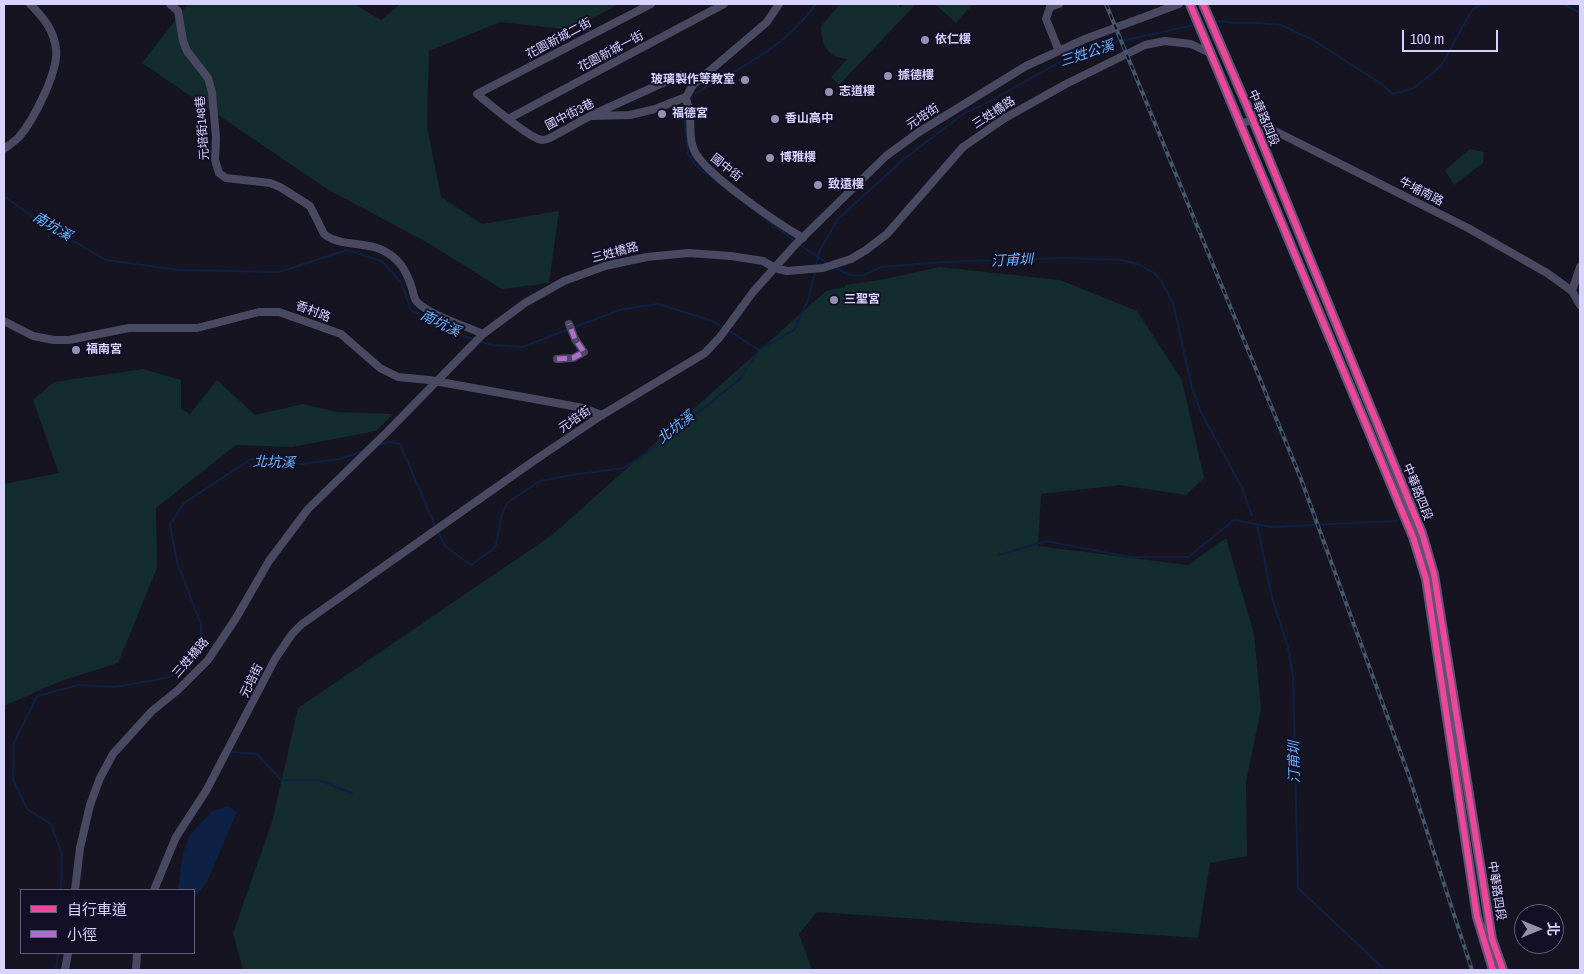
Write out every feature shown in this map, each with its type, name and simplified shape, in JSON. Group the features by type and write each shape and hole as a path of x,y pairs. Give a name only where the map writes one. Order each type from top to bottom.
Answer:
{"main road":[{"path":"1190,4 1216,51"},
{"path":"1203,4 1216,51"},
{"name":"中華路四段","path":"1216,51 1253,120 1422,532 1492,939 1503,970"},
{"name":"中華路四段","path":"1216,51 1239,124 1430,576 1477,917 1493,970"}],"street":[{"path":"4,149 17,139 37,110 54,67 57,50 52,34 45,19 30,4"},
{"name":"元培街148巷","path":"170,4 178,11 183,41 187,51 208,78 212,92 216,138 214,160 219,173 226,178 270,183 310,206 324,234 328,237 380,248 400,262 408,275 416,301 429,310 483,334"},
{"name":"花園新城二街","path":"477,94 651,4"},
{"name":"花園新城一街","path":"508,119 724,4"},
{"path":"590,116 630,115 655,109 686,97 693,85 767,22 779,4"},
{"path":"1059,4 1050,7 1046,19 1059,51"},
{"name":"元培街","path":"154,889 176,837 206,791 275,659 292,634 302,624 535,460 602,416 705,353 720,337 753,292 803,238 860,180 906,141 1018,71 1092,36 1179,4"},
{"name":"三姓橋路","path":"76,889 80,848 90,804 100,778 114,754 152,711 178,690 208,660 236,618 268,561 302,516 483,334 525,303 564,281 604,266 646,257 688,253 731,256 763,262 786,271 823,268 851,259 887,234 963,147 1005,118 1066,84 1145,45 1166,41 1191,44 1216,51"},
{"name":"國中街3巷","path":"477,94 508,119 537,138 544,140 590,116 680,75"},
{"name":"國中街","path":"686,97 690,116 692,148 698,159 771,218 803,238"},
{"path":"1239,124 1253,120"},
{"name":"牛埔南路","path":"1253,120 1468,228 1547,273 1572,291 1580,305"},
{"path":"1572,291 1580,267"},
{"name":"香村路","path":"4,321 34,336 54,340 69,340 129,328 197,328 259,312 279,312 341,334 380,368 398,377 583,408 602,416"},
{"path":"557,359 573,358 584,352 575,339 569,324"},
{"path":"66,970 68,954"},
{"path":"136,970 137,954"}],"green space":[{"path":"188,4 354,4 381,20 400,4 618,4 573,30 500,22 429,51 427,127 441,197 482,224 559,211 549,283 502,289 428,243 327,189 142,63"},
{"path":"840,4 898,4 900,8 904,4 916,4 839,85 831,77 847,59 834,56 826,49 821,26"},
{"path":"935,4 973,4 956,23"},
{"path":"1470,149 1484,152 1483,163 1454,185 1445,170"},
{"path":"939,267 1060,280 1137,311 1182,380 1204,478 1186,495 1120,485 1041,494 1038,546 1188,565 1226,538 1254,634 1261,709 1246,782 1247,856 1210,863 1198,938 817,912 799,934 812,970 243,970 233,933 272,822 298,708 552,535 826,291 845,287 845,285 880,280"},
{"path":"143,369 181,380 181,409 190,414 217,380 255,415 303,404 337,412 393,414 376,431 292,447 236,445 156,508 157,568 118,663 61,681 4,706 4,484 59,473 33,400 54,382"}],"water":[{"path":"228,806 237,812 207,882 195,897 195,889 178,889 183,853 190,835 212,811"}],"waterway":[{"name":"汀甫圳","path":"696,93 777,44 804,19 816,4"},
{"name":"三姓公溪","path":"1216,22 1281,25 1313,40 1380,83 1393,94 1414,88 1441,66 1472,10 1482,4"},
{"name":"三姓公溪","path":"1563,4 1580,13"},
{"name":"三姓公溪","path":"816,266 820,250 838,219 905,158 966,112 981,106 1069,57 1112,43 1194,25"},
{"name":"汀甫圳","path":"684,114 688,153 696,166 723,186"},
{"name":"南坑溪","path":"4,196 36,219 106,260 179,270 279,272 347,250 382,261 401,282 411,310 456,334 474,339"},
{"name":"汀甫圳","path":"750,207 796,242"},
{"name":"汀甫圳","path":"800,245 827,263"},
{"name":"汀甫圳","path":"833,267 850,275 863,276 881,267 945,262 1066,258 1121,260 1140,265 1154,273 1161,281 1173,303 1192,388 1201,412 1242,488 1252,515"},
{"name":"北坑溪","path":"438,532 445,546 471,565 496,545 501,518 507,503 540,481 624,468 663,441 741,378 759,350 794,330 808,300 815,271"},
{"name":"南坑溪","path":"574,327 623,309 658,304 713,321 724,328"},
{"name":"南坑溪","path":"478,341 492,345 522,347 570,329"},
{"name":"南坑溪","path":"728,330 759,350"},
{"name":"北坑溪","path":"379,445 388,442 400,444 436,528"},
{"name":"北坑溪","path":"61,889 62,854 51,824 27,809 13,779 14,743 37,696 78,685 116,687 170,677 201,652 201,624 177,562 170,524 184,503 251,459 302,464 340,459 363,451"},
{"path":"999,555 1046,541 1130,557 1188,557 1234,520 1272,527 1396,521"},
{"name":"汀甫圳","path":"1257,524 1272,598 1288,647 1293,676 1298,888 1383,968"},
{"path":"232,752 257,754 281,780 318,780 352,793"},
{"name":"北坑溪","path":"56,970 58,954"}],"railway":[{"path":"1106,4 1301,479 1409,776 1472,970"}],"marked path":[{"path":"557,359 573,358 584,352 575,339 569,324"}],"cycle path":[{"path":"1190,4 1413,537 1426,579 1477,917 1493,970"},
{"path":"1203,4 1253,120 1422,533 1434,574 1492,939 1503,970"}],"place":[{"name":"依仁樓","path":"925,40"},
{"name":"據德樓","path":"888,76"},
{"name":"玻璃製作等教室","path":"745,80"},
{"name":"志道樓","path":"829,92"},
{"name":"福德宮","path":"662,114"},
{"name":"香山高中","path":"775,119"},
{"name":"博雅樓","path":"770,158"},
{"name":"致遠樓","path":"818,185"},
{"name":"三聖宮","path":"834,300"},
{"name":"福南宮","path":"76,350"}]}
